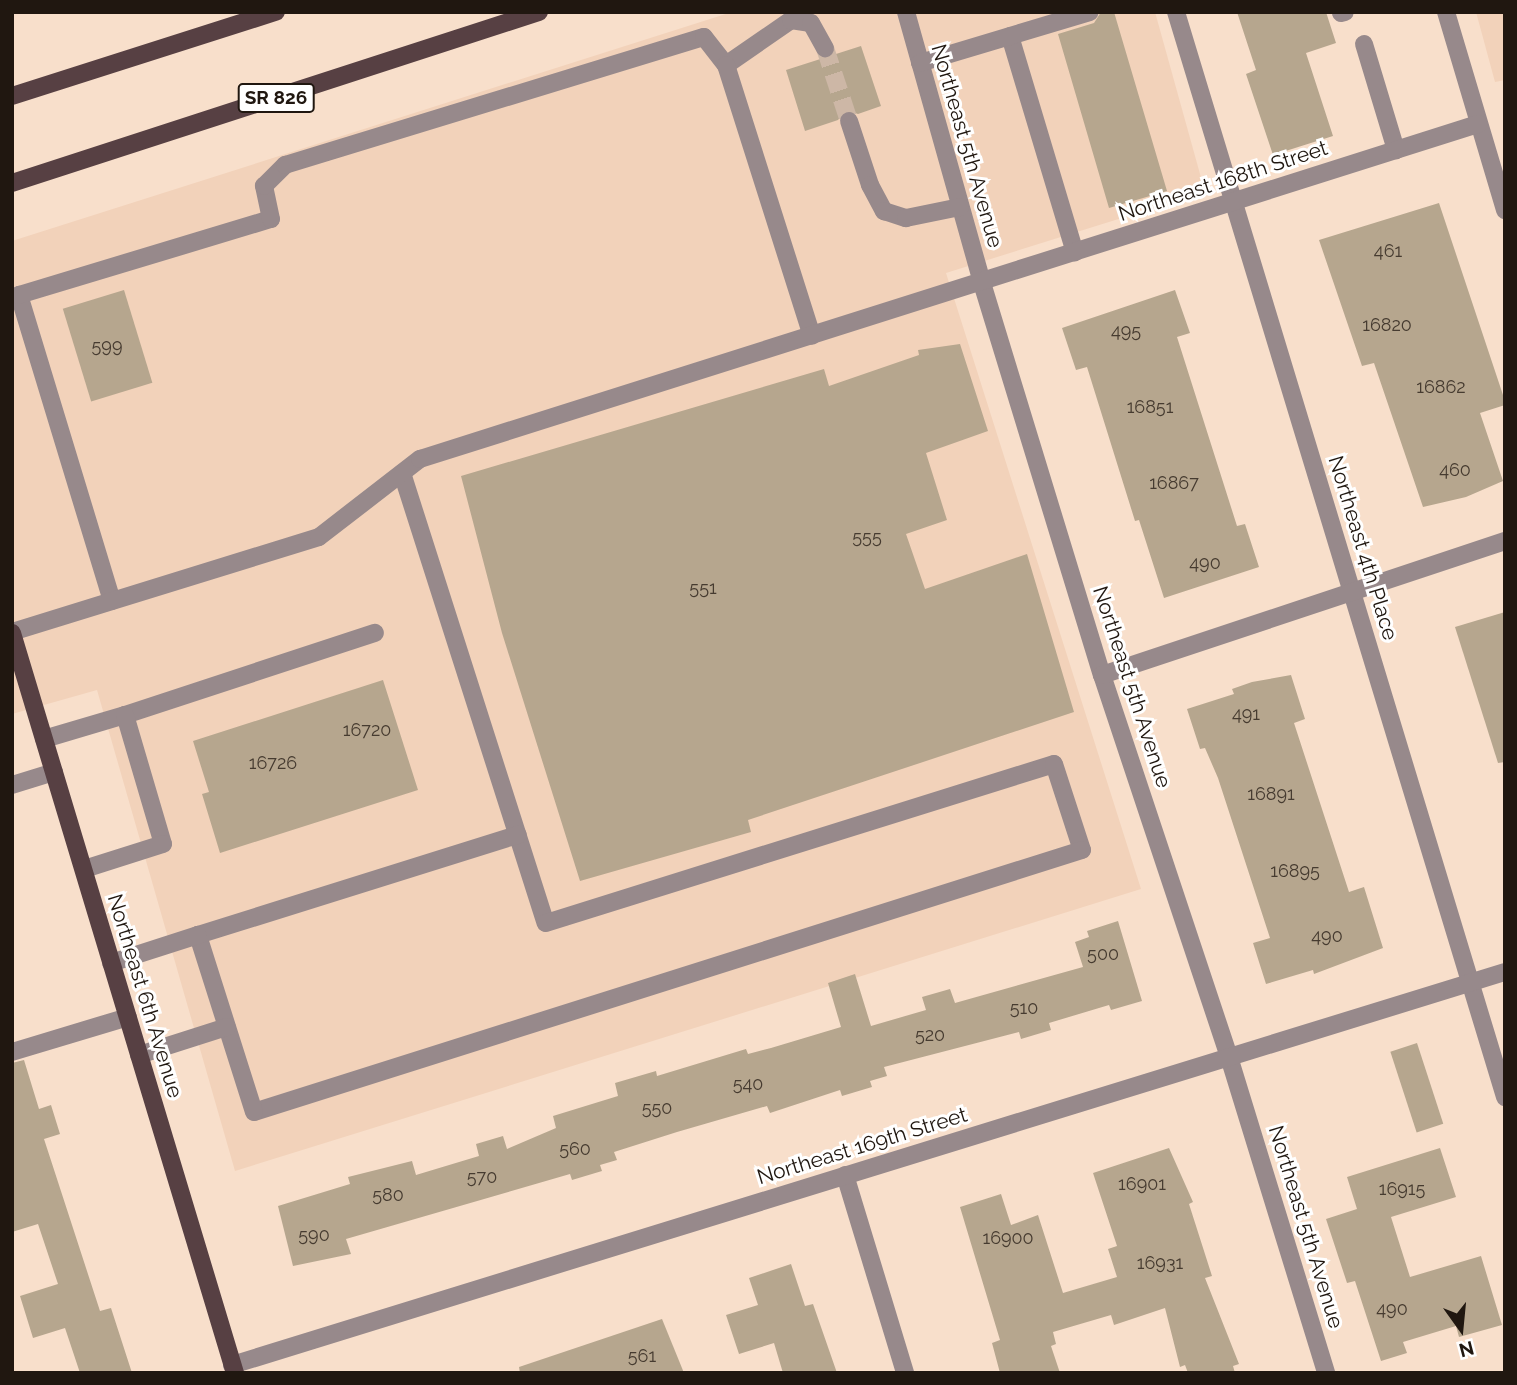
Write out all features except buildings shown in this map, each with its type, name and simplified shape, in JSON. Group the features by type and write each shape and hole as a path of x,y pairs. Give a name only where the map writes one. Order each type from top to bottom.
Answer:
{"main road":[{"path":"12,96 276,12"},
{"name":"SR 826","path":"12,183 539,12"},
{"name":"Northeast 6th Avenue","path":"12,632 17,669 44,738 234,1369"}],"street":[{"name":"Northeast 5th Avenue","path":"906,12 982,283 1102,675 1229,1057 1326,1373"},
{"path":"920,63 1090,12"},
{"name":"Northeast 4th Place","path":"1176,12 1505,1097"},
{"path":"1446,12 1505,209"},
{"path":"726,65 791,20 811,23 825,48"},
{"path":"1010,36 1075,253"},
{"path":"112,601 19,295 271,219 264,186 285,165 704,37 726,65 812,336"},
{"path":"1364,44 1396,150"},
{"path":"849,121 870,185 884,211 906,218 960,207"},
{"name":"Northeast 168th Street","path":"12,632 319,537 420,459 1478,124"},
{"path":"198,935 254,1112 1082,850 1054,764 546,923 402,473"},
{"path":"1102,675 1505,541"},
{"path":"44,738 125,715 375,633"},
{"path":"83,869 163,844 125,715"},
{"path":"12,785 54,772"},
{"path":"111,963 518,835"},
{"name":"Northeast 169th Street","path":"234,1369 845,1175 1505,972"},
{"path":"12,1052 128,1017"},
{"path":"139,1055 227,1027"},
{"path":"845,1175 905,1373"}],"shaded area":[{"path":"732,12 1155,12 1205,192 946,273 1141,889 235,1171 97,690 12,714 12,241"},
{"path":"1476,12 1505,12 1505,80 1495,82"}],"tunnel":[{"path":"825,48 849,121"}]}
